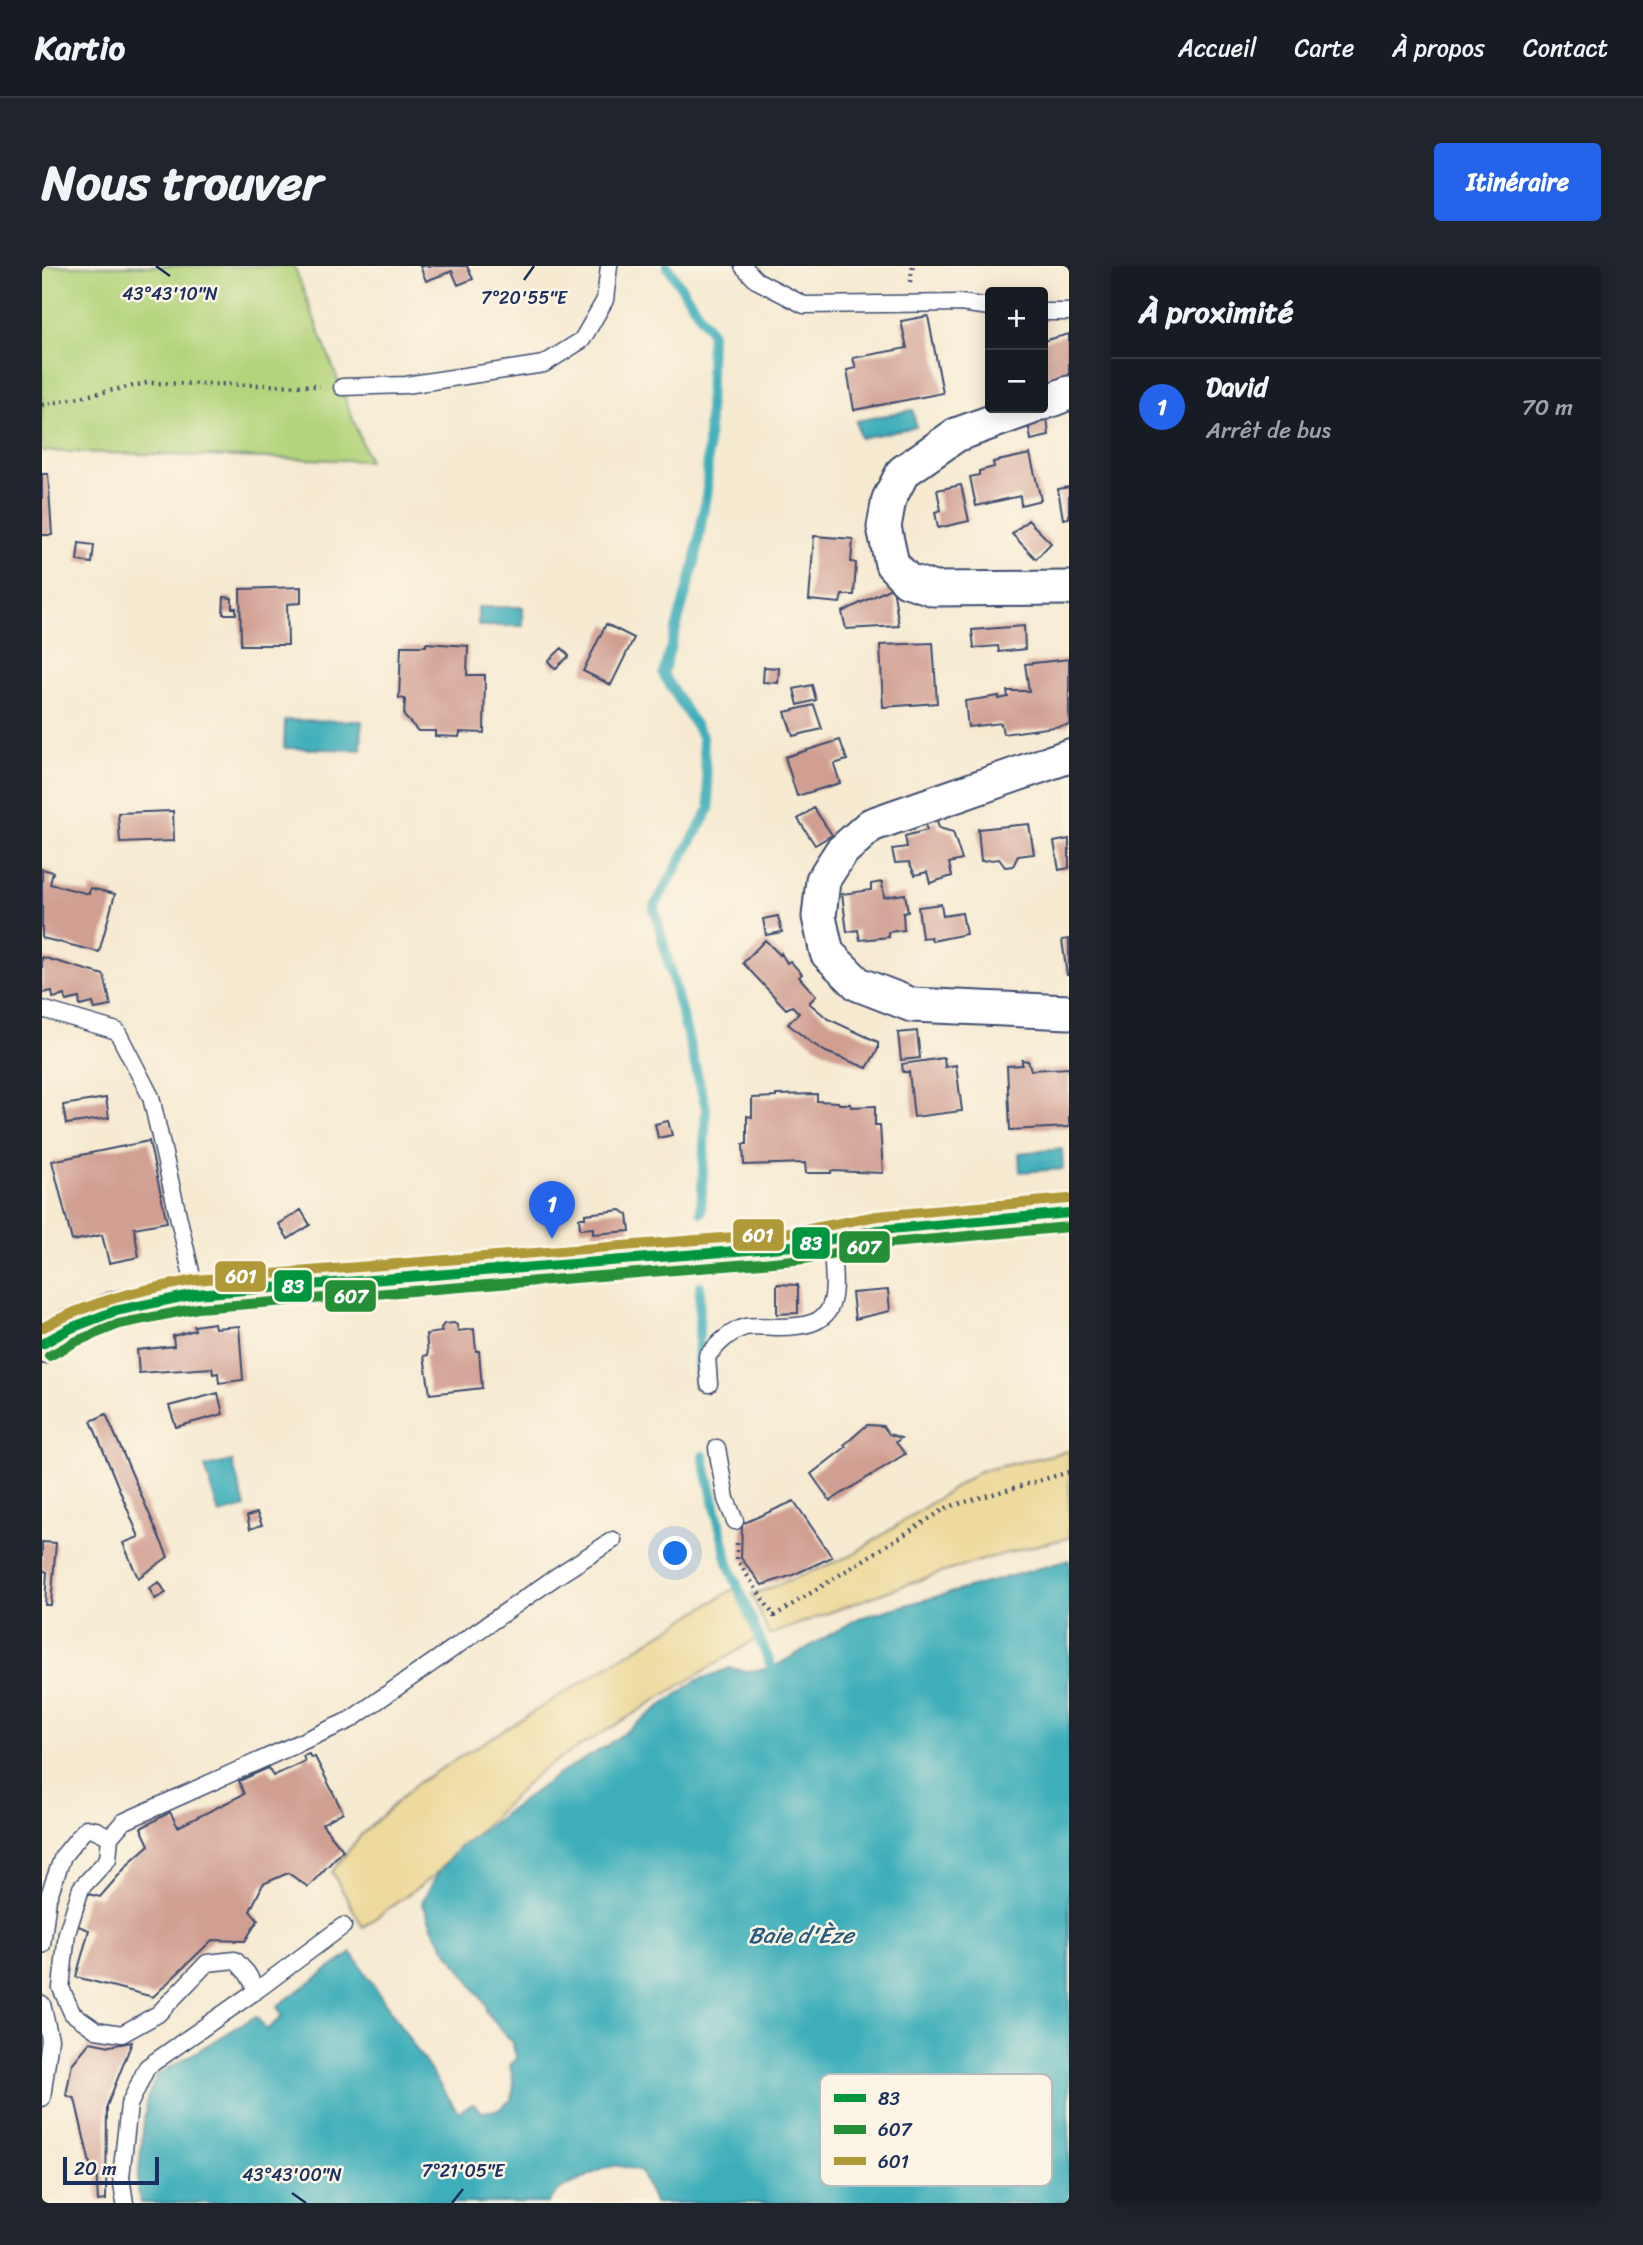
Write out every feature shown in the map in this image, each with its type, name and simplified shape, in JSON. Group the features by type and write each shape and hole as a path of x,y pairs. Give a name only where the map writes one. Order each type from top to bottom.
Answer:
{"main road":[{"path":"817,1247 878,1230 1069,1213"},
{"path":"42,1344 71,1328 115,1311 196,1294 817,1247 866,1252 1069,1235"}],"street":[{"path":"1048,401 1069,393"},
{"path":"1016,413 956,435 903,472 889,499 884,527 892,564 907,580 934,589 1069,588"},
{"path":"1069,757 871,825 841,852 823,880 819,917 827,953 858,984 912,1005 1069,1012"}],"lane":[{"path":"342,387 406,385 544,364 582,340 605,300 609,266"},
{"path":"743,266 756,280 804,305 960,303 985,306"},
{"path":"1048,312 1069,312"},
{"path":"42,1009 117,1031 151,1097 196,1294"},
{"path":"709,1384 707,1356 722,1339 746,1327 803,1327 819,1322 828,1313 835,1283 817,1247"},
{"path":"717,1448 726,1499 735,1521"},
{"path":"257,1990 235,1960 207,1963 158,2014 122,2034 96,2030 72,2013 61,1988 67,1933 81,1888 108,1859 110,1837 123,1822 350,1720 613,1540"},
{"path":"42,1945 48,1898 63,1856 86,1828 110,1837"},
{"path":"125,2203 121,2178 128,2105 147,2067 343,1926"},
{"path":"42,2004 50,2039 42,2098"}],"path":[{"path":"42,405 147,383 342,387"},
{"path":"735,1521 737,1560 774,1616 948,1507 1069,1472"}],"green space":[{"path":"42,266 294,266 369,461 42,451"}],"sand":[{"path":"1069,1451 1069,1538 955,1568 769,1635 752,1595 850,1556 980,1471"},
{"path":"737,1587 756,1639 540,1771 432,1877 363,1927 332,1872 360,1836 416,1784"}],"water":[{"path":"913,410 916,427 860,438 856,421"},
{"path":"478,607 523,607 523,626 478,626"},
{"path":"285,720 362,721 361,750 284,748"},
{"path":"1062,1149 1063,1169 1020,1172 1019,1153"},
{"path":"232,1461 245,1507 219,1514 205,1467"},
{"name":"Baie d'Èze","path":"1069,1560 1069,2203 654,2203 641,2172 611,2166 564,2187 548,2203 141,2203 137,2191 146,2102 156,2076 256,2016 266,2030 282,2017 277,2006 352,1953 458,2112 473,2104 482,2112 498,2110 511,2100 514,2086 510,2065 517,2059 512,2043 486,2012 486,2005 435,1933 422,1902 438,1873 458,1848 556,1776 606,1746 696,1681 730,1668 747,1671 772,1668 859,1618"}],"building":[{"path":"420,266 467,266 473,279 458,285 452,271 426,281"},
{"path":"928,316 943,393 854,410 847,370 856,368 853,358 907,348 901,321"},
{"path":"1069,334 1069,377 1048,383 1048,350 1048,340"},
{"path":"1047,416 1049,436 1031,440 1028,422"},
{"path":"1030,454 1041,500 1021,505 1020,496 976,506 970,477 994,467 993,462"},
{"path":"42,474 48,474 52,535 42,535"},
{"path":"961,485 969,521 938,528 935,512 941,510 937,490"},
{"path":"1069,487 1069,518 1063,519 1058,489"},
{"path":"1028,520 1051,543 1036,559 1012,534"},
{"path":"814,536 853,539 851,562 856,563 854,595 842,595 840,603 809,600"},
{"path":"79,543 94,545 92,563 77,561"},
{"path":"301,587 301,603 287,604 288,645 241,645 240,589"},
{"path":"893,587 899,626 846,629 842,612"},
{"path":"224,597 232,598 232,608 236,608 236,614 223,614"},
{"path":"606,624 634,638 611,685 583,671"},
{"path":"1024,626 1025,649 999,652 998,646 974,648 972,630"},
{"path":"426,643 468,646 467,675 485,675 484,733 460,732 459,737 435,736 435,731 418,731 404,716 405,699 399,698 401,646 426,646"},
{"path":"933,643 937,703 883,707 880,645"},
{"path":"562,648 569,656 555,669 548,661"},
{"path":"1069,659 1069,725 1003,734 1001,723 968,727 965,701 1008,697 1007,691 1029,691 1025,664"},
{"path":"764,667 779,668 778,683 763,682"},
{"path":"812,685 816,700 798,705 794,689"},
{"path":"814,705 822,729 793,736 785,712"},
{"path":"840,740 847,760 834,764 840,783 797,796 785,757"},
{"path":"814,808 832,835 815,845 798,819"},
{"path":"173,811 174,841 120,843 118,813"},
{"path":"937,820 939,828 953,832 962,860 949,863 952,876 930,883 927,872 915,875 909,862 895,863 892,849 907,847 905,836 927,830 925,824"},
{"path":"1029,824 1034,854 1018,856 1013,866 1005,867 999,859 981,861 978,829"},
{"path":"1069,839 1069,868 1059,870 1054,842"},
{"path":"42,869 53,872 50,884 89,894 90,888 115,894 99,952 42,938"},
{"path":"882,882 884,897 905,894 908,912 903,913 904,930 888,932 889,937 860,940 858,930 847,932 842,894 871,890 871,884"},
{"path":"941,904 943,916 962,913 966,934 932,941 931,937 922,938 918,907"},
{"path":"778,916 782,932 766,935 763,919"},
{"path":"1069,939 1069,975 1067,975 1062,940"},
{"path":"765,940 802,974 799,977 816,996 809,1003 828,1019 878,1042 878,1049 867,1068 826,1052 788,1024 799,1013 792,1006 786,1009 743,963"},
{"path":"42,957 104,975 111,1006 95,1009 93,1003 80,1006 79,998 66,1001 65,995 53,998 52,991 42,993"},
{"path":"917,1031 920,1058 901,1060 898,1033"},
{"path":"944,1058 945,1067 956,1065 962,1111 914,1117 909,1072 903,1072 902,1064"},
{"path":"1022,1060 1028,1061 1031,1070 1069,1068 1069,1127 1010,1130 1007,1066 1022,1065"},
{"path":"817,1094 817,1101 850,1104 851,1107 875,1106 875,1125 880,1125 883,1173 806,1173 805,1163 744,1165 743,1144 747,1144 747,1116 752,1117 752,1098"},
{"path":"106,1098 109,1118 66,1124 63,1105"},
{"path":"668,1121 672,1135 658,1138 655,1124"},
{"path":"149,1141 167,1222 134,1228 139,1257 109,1263 102,1235 72,1241 52,1161"},
{"path":"301,1210 310,1225 288,1239 279,1224"},
{"path":"621,1210 628,1215 630,1231 593,1234 593,1228 580,1229 579,1218 585,1218 585,1214"},
{"path":"777,1284 798,1285 798,1313 777,1314"},
{"path":"888,1290 890,1311 855,1319 852,1293"},
{"path":"214,1323 215,1328 239,1326 243,1380 219,1383 218,1373 213,1374 212,1368 139,1373 137,1350 174,1346 173,1336 195,1330 194,1326"},
{"path":"454,1323 458,1331 474,1329 482,1388 430,1394 424,1356 428,1355 426,1334 442,1332 444,1324"},
{"path":"218,1393 223,1414 176,1427 169,1406"},
{"path":"106,1414 168,1557 138,1578 123,1543 139,1537 91,1421"},
{"path":"867,1425 883,1426 889,1434 901,1438 896,1442 905,1454 830,1501 811,1474 846,1447 844,1445"},
{"path":"794,1501 832,1557 793,1575 762,1585 741,1558 742,1524"},
{"path":"257,1513 262,1525 250,1529 247,1516"},
{"path":"42,1542 56,1543 51,1605 45,1605 47,1572 42,1567"},
{"path":"159,1582 166,1593 155,1599 149,1588"},
{"path":"309,1754 311,1758 315,1757 343,1812 322,1824 343,1850 308,1887 288,1873 263,1884 250,1911 258,1920 245,1941 212,1940 153,1997 76,1977 89,1930 78,1926 88,1894 100,1897 149,1845 141,1828 170,1812 178,1827 244,1794 239,1781 268,1768 273,1776 305,1761 303,1756"},
{"path":"90,2042 110,2046 132,2042 107,2106 106,2200 98,2201 96,2168 91,2168 75,2099 66,2095 72,2064"}],"waterway":[{"path":"667,266 711,332 707,489 695,562 663,674 702,736 710,808 654,907 706,1108 701,1212"},
{"path":"698,1384 700,1286"},
{"path":"703,1456 729,1566 772,1668"}],"transit line":[{"name":"601","path":"42,1328 116,1298 195,1280 760,1235 799,1231 877,1216 1068,1199"},
{"name":"83","path":"42,1344 71,1328 115,1311 196,1294 761,1249 801,1245 878,1230 1069,1213"},
{"name":"607","path":"49,1356 119,1324 198,1308 762,1263 804,1259 880,1244 1069,1227"}],"place":[{"name":"David","path":"552,1239"}]}
